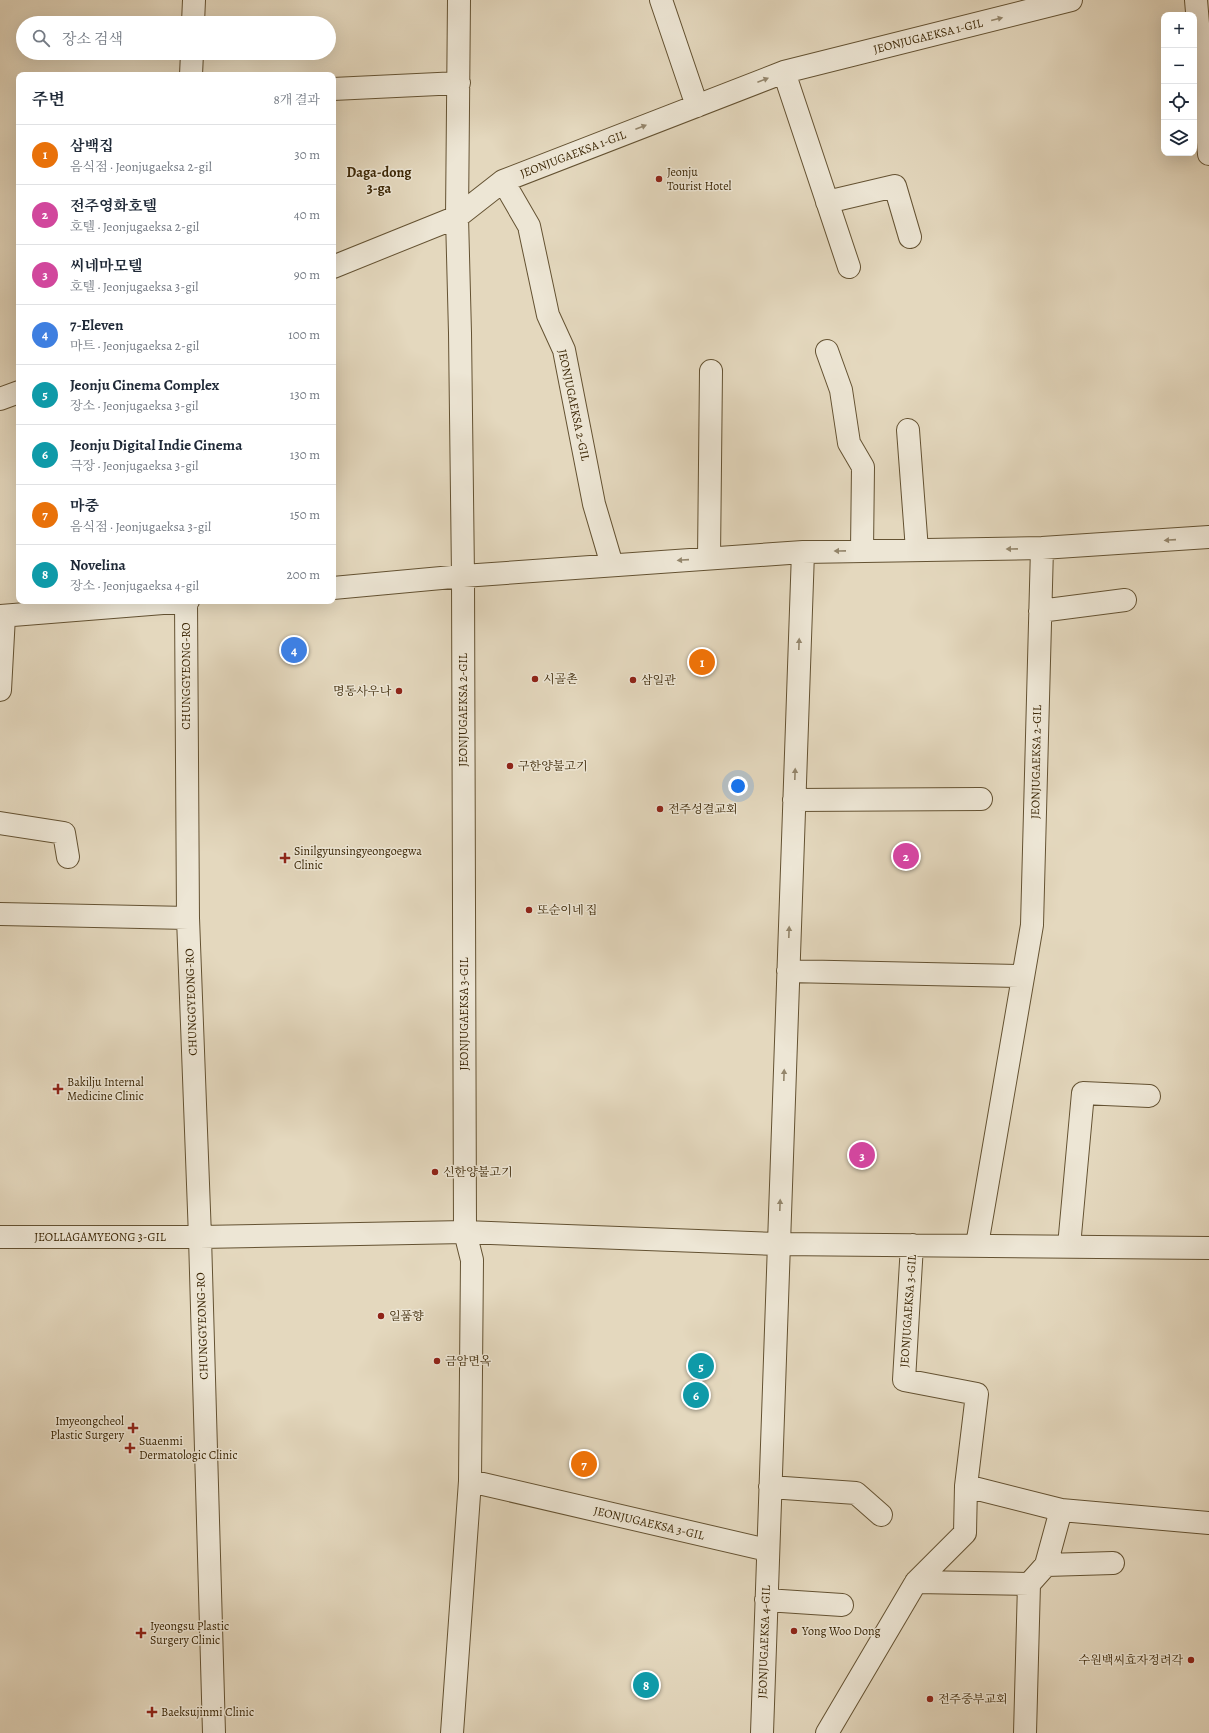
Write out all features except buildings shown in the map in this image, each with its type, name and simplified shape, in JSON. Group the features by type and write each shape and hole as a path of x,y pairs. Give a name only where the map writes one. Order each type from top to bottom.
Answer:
{"street":[{"path":"193,16 194,0"},
{"path":"457,217 459,0"},
{"path":"661,0 697,106"},
{"name":"JEONJUGAEKSA 1-GIL","path":"336,266 457,217 503,181 784,72 1071,0"},
{"path":"1196,0 1209,154"},
{"path":"191,72 192,60"},
{"path":"784,72 849,266"},
{"path":"336,89 459,84"},
{"name":"JEONJUGAEKSA 2-GIL","path":"503,181 528,226 548,315 564,350 594,504 612,565"},
{"path":"827,202 895,186 910,237"},
{"name":"JEONJUGAEKSA 2-GIL","path":"457,217 463,576 462,797"},
{"path":"827,351 841,390 849,443 863,467 862,550"},
{"path":"709,558 711,371"},
{"path":"0,399 16,393"},
{"path":"908,430 917,550"},
{"path":"336,588 463,576 803,552 1042,548 1209,537"},
{"name":"JEONJUGAEKSA 2-GIL","path":"1022,976 1032,925 1042,548"},
{"path":"767,1550 803,552"},
{"path":"1040,611 1125,600"},
{"name":"CHUNGGYEONG-RO","path":"0,690 2,616 149,604"},
{"name":"CHUNGGYEONG-RO","path":"186,604 188,918 200,1237 214,1733"},
{"name":"JEONJUGAEKSA 3-GIL","path":"452,1733 470,1481 472,1260 465,1232 462,797"},
{"path":"794,800 981,799"},
{"path":"0,823 64,833 68,857"},
{"path":"0,914 188,918"},
{"path":"788,971 1022,976 977,1246"},
{"path":"1069,1246 1083,1092 1149,1096"},
{"name":"JEONJUGAEKSA 3-GIL","path":"200,1237 465,1232 778,1244 1209,1248"},
{"name":"JEOLLAGAMYEONG 3-GIL","path":"0,1237 200,1237"},
{"name":"JEONJUGAEKSA 3-GIL","path":"912,1245 904,1380 976,1394 966,1486"},
{"name":"JEONJUGAEKSA 3-GIL","path":"470,1481 767,1550"},
{"path":"827,1733 916,1582 965,1533 966,1486 1061,1510 1209,1523"},
{"path":"770,1487 856,1493 881,1515"},
{"path":"1025,1733 1029,1584 1046,1565 1061,1510"},
{"name":"JEONJUGAEKSA 4-GIL","path":"762,1733 767,1550"},
{"path":"1046,1565 1113,1563"},
{"path":"916,1582 1029,1584"},
{"path":"766,1600 842,1605"}],"place":[{"name":"Jeonju Tourist Hotel","path":"659,179"},
{"name":"7-Eleven","path":"294,650"},
{"name":"삼백집","path":"702,662"},
{"name":"시골촌","path":"535,679"},
{"name":"삼일관","path":"633,680"},
{"name":"명동사우나","path":"399,691"},
{"name":"구한양불고기","path":"510,766"},
{"name":"전주성결교회","path":"660,809"},
{"name":"전주영화호텔","path":"906,856"},
{"name":"Sinilgyunsingyeongoegwa Clinic","path":"285,858"},
{"name":"또순이네 집","path":"529,910"},
{"name":"Bakilju Internal Medicine Clinic","path":"58,1089"},
{"name":"씨네마모텔","path":"862,1155"},
{"name":"신한양불고기","path":"435,1172"},
{"name":"일품향","path":"381,1316"},
{"name":"금암면옥","path":"437,1361"},
{"name":"Jeonju Cinema Complex","path":"701,1366"},
{"name":"Jeonju Digital Indie Cinema","path":"696,1395"},
{"name":"Imyeongcheol Plastic Surgery","path":"133,1428"},
{"name":"Suaenmi Dermatologic Clinic","path":"130,1448"},
{"name":"마중","path":"584,1464"},
{"name":"Yong Woo Dong","path":"794,1631"},
{"name":"Iyeongsu Plastic Surgery Clinic","path":"141,1633"},
{"name":"수원백씨효자정려각","path":"1191,1660"},
{"name":"Novelina","path":"646,1685"},
{"name":"전주중부교회","path":"930,1699"},
{"name":"Baeksujinmi Clinic","path":"152,1712"}],"district":[{"name":"Daga-dong 3-ga","path":"379,180"}]}
